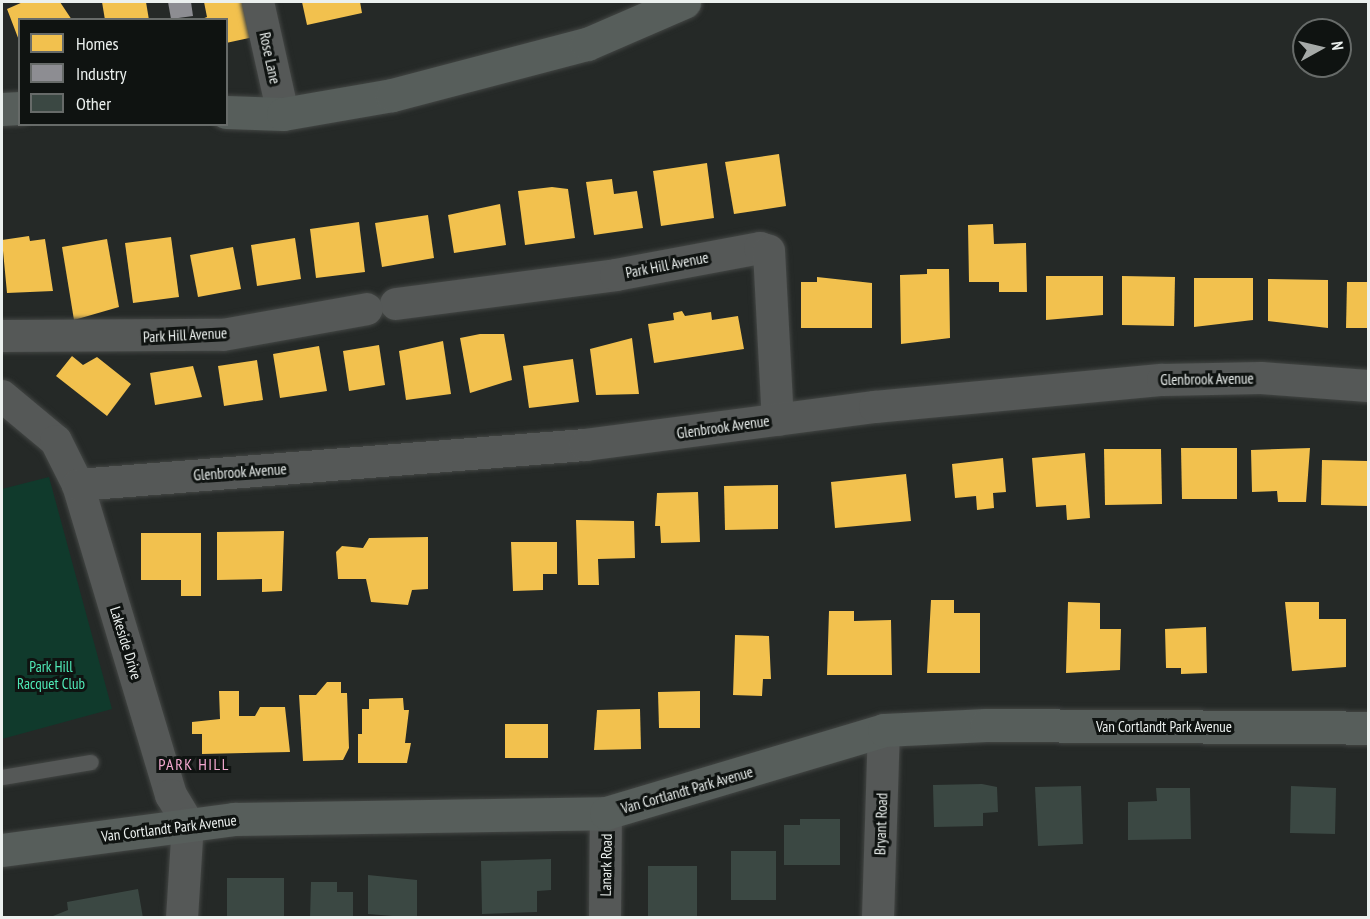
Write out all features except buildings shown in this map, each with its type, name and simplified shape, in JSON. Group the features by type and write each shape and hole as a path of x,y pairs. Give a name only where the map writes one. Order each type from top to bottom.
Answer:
{"street":[{"name":"Rose Lane","path":"258,2 283,114"},
{"path":"228,112 283,114 392,95 587,44 684,2"},
{"path":"2,110 18,108"},
{"name":"Park Hill Avenue","path":"2,336 223,335 382,307 616,275 760,248 769,251 778,420"},
{"name":"Glenbrook Avenue","path":"78,485 585,445 778,420 1163,380 1261,378 1368,386"},
{"name":"Lakeside Drive","path":"2,398 56,441 78,485 171,795 188,823"},
{"name":"Van Cortlandt Park Avenue","path":"2,849 188,823 606,813 884,730 986,725 1368,728"},
{"name":"Bryant Road","path":"878,918 884,730"},
{"name":"Lanark Road","path":"605,918 606,813"},
{"path":"182,918 188,823"}],"lane":[{"path":"2,777 91,762"}],"green space":[{"name":"Park Hill Racquet Club","path":"49,477 112,709 2,739 2,489"}],"district":[{"name":"PARK HILL","path":"194,764"}]}
